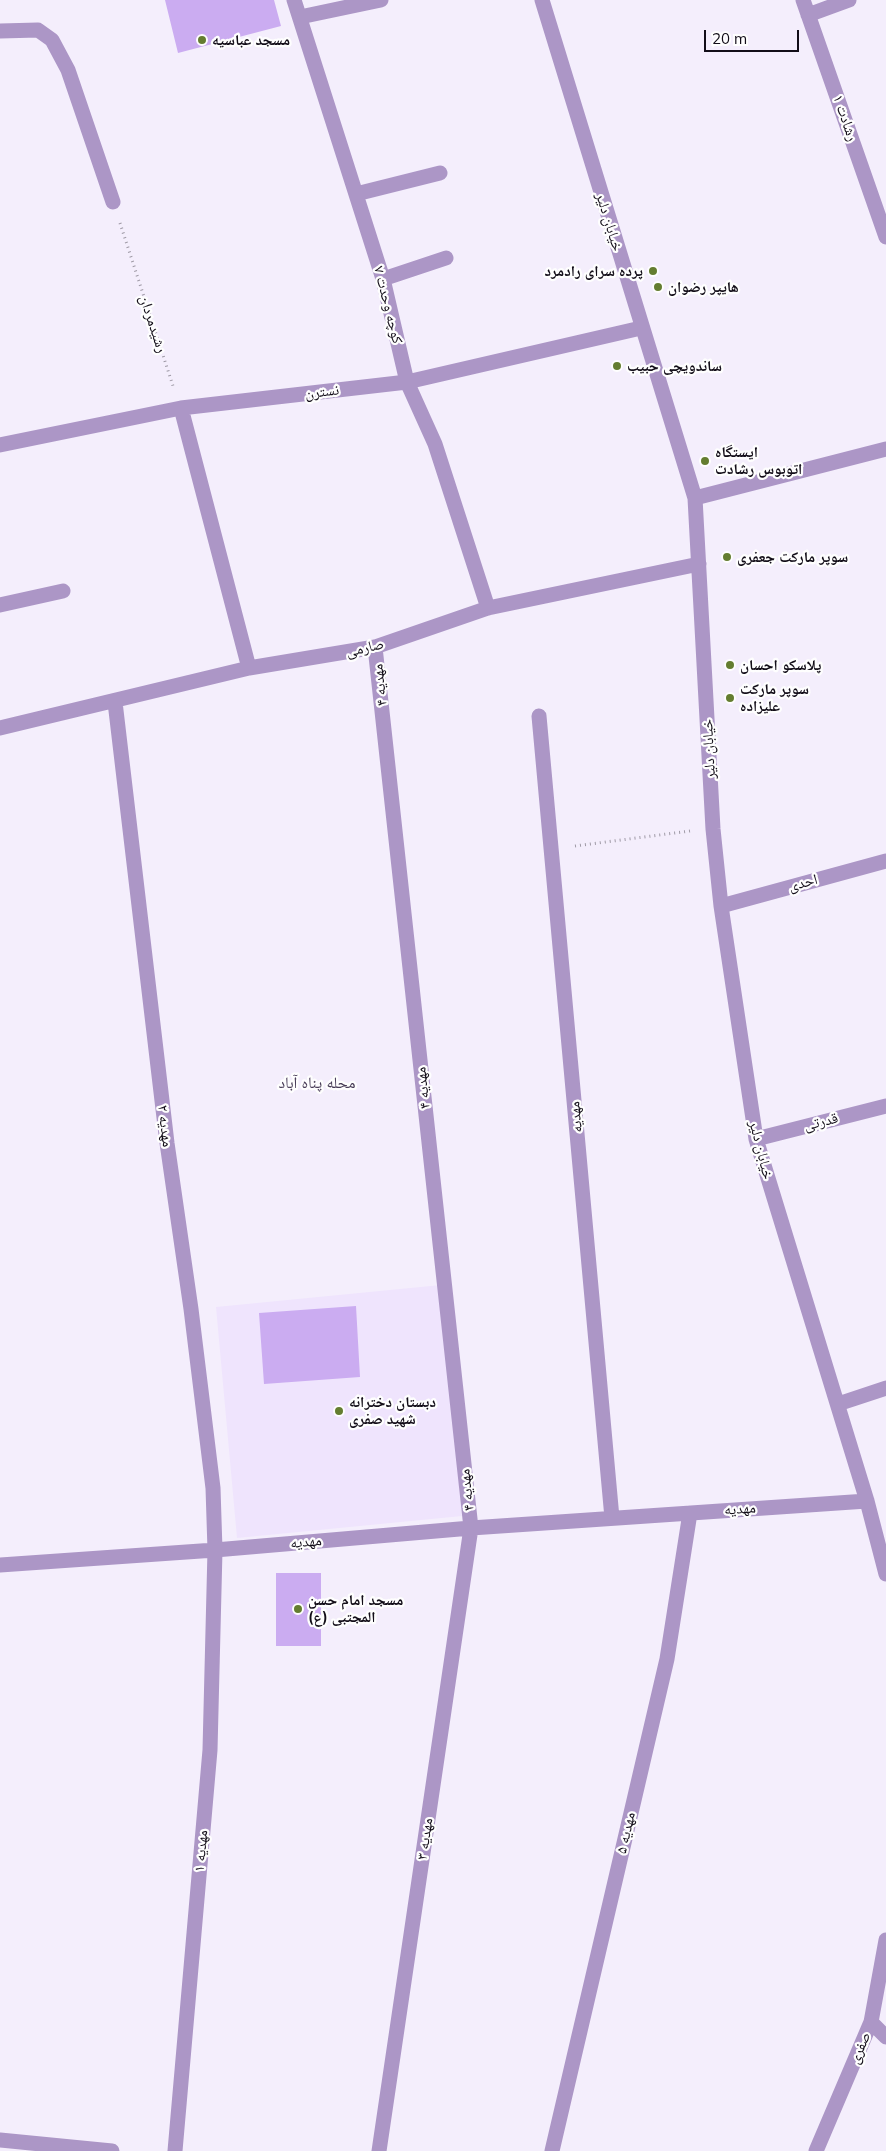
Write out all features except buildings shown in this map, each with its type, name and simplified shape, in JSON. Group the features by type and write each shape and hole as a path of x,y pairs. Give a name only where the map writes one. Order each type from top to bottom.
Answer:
{"street":[{"name":"کوچه وحدت ۷","path":"294,0 383,279 407,382 435,444 488,608"},
{"path":"300,17 381,0"},
{"name":"خیابان دلیر","path":"542,0 641,328 695,498 713,829 721,906 756,1139 867,1501"},
{"name":"رشادت ۱","path":"803,0 886,237"},
{"path":"808,15 848,0"},
{"path":"0,31 38,30 52,40 68,70 113,202"},
{"path":"356,194 440,173"},
{"path":"383,279 446,258"},
{"name":"نسترن","path":"0,445 181,408 407,382 641,328"},
{"path":"181,408 249,668"},
{"path":"695,498 886,448"},
{"name":"صارمی","path":"0,728 115,702 249,668 376,647 488,608 699,564"},
{"path":"0,605 63,591"},
{"name":"مهدیه ۴","path":"376,647 471,1528"},
{"name":"مهدیه ۲","path":"115,702 166,1133 191,1309 213,1488 215,1550"},
{"name":"مهدیه","path":"539,716 612,1518"},
{"name":"احدی","path":"721,906 886,861"},
{"name":"قدرتی","path":"756,1139 886,1106"},
{"path":"838,1404 886,1388"},
{"path":"867,1501 886,1572"},
{"name":"مهدیه","path":"0,1565 215,1550 471,1528 867,1501"},
{"name":"مهدیه ۵","path":"552,2151 667,1659 690,1512"},
{"name":"مهدیه ۳","path":"379,2151 471,1528"},
{"name":"مهدیه ۱","path":"175,2151 210,1750 215,1550"},
{"name":"صفری","path":"816,2151 871,2022 886,1940"},
{"path":"871,2022 886,2037"},
{"path":"0,2140 112,2151"}],"path":[{"name":"رشیدمردان","path":"113,202 181,408"},
{"path":"551,849 713,829"}],"shaded area":[{"name":"دبستان دخترانه شهید صفری","path":"441,1285 462,1516 237,1538 216,1307"}],"place":[{"name":"مسجد عباسیه","path":"202,40"},
{"name":"پرده سرای رادمرد","path":"653,271"},
{"name":"هایپر رضوان","path":"658,287"},
{"name":"ساندویچی حبیب","path":"617,366"},
{"name":"ایستگاه اتوبوس رشادت","path":"705,461"},
{"name":"سوپر مارکت جعفری","path":"727,557"},
{"name":"پلاسکو احسان","path":"730,665"},
{"name":"سوپر مارکت علیزاده","path":"730,698"},
{"name":"دبستان دخترانه شهید صفری","path":"339,1411"},
{"name":"مسجد امام حسن المجتبی (ع)","path":"298,1609"}],"district":[{"name":"محله پناه آباد","path":"317,1083"}]}
